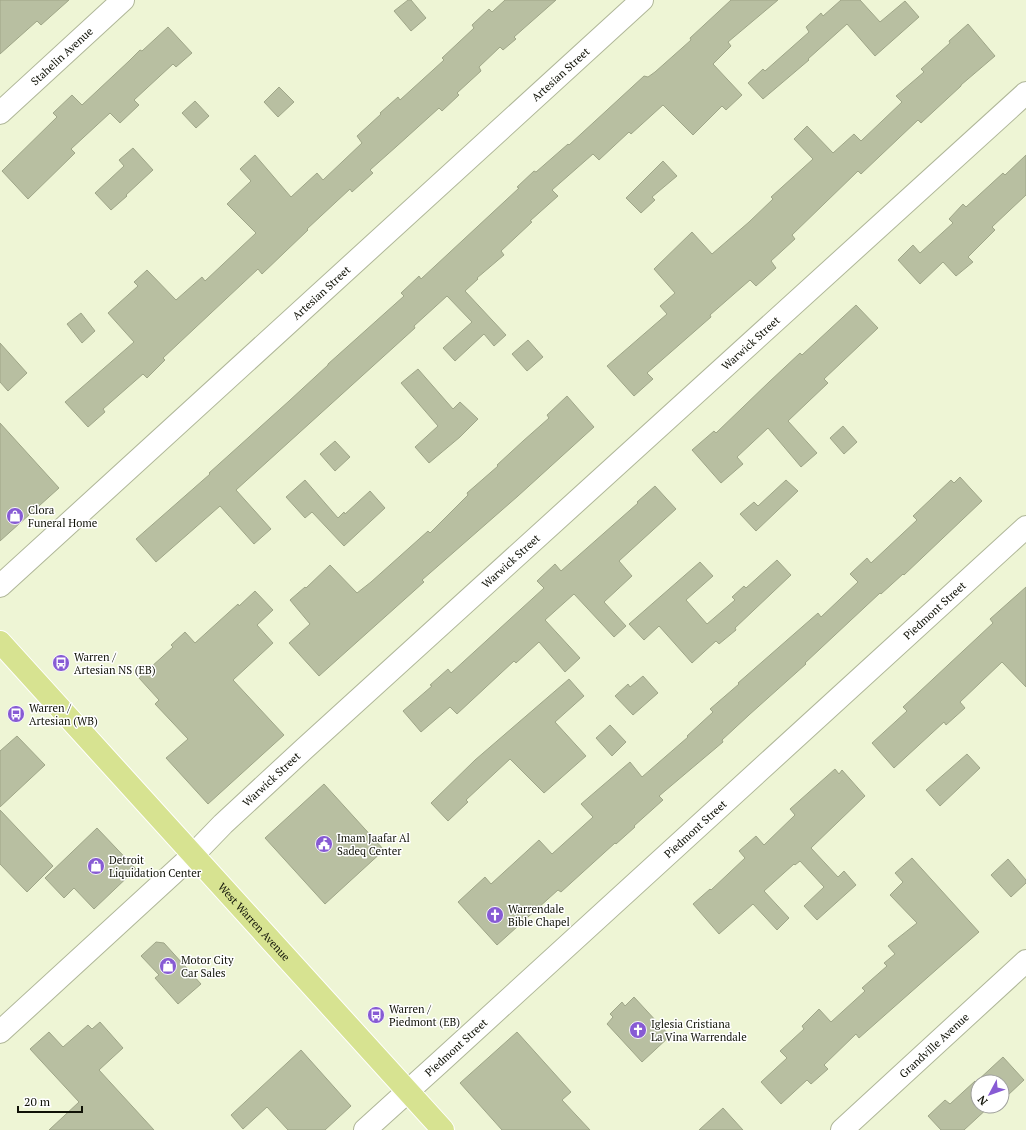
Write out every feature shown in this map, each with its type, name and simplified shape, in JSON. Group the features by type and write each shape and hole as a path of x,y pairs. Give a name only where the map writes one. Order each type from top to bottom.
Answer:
{"main road":[{"name":"West Warren Avenue","path":"0,642 442,1130"}],"street":[{"name":"Stahelin Avenue","path":"0,113 123,0"},
{"name":"Artesian Street","path":"0,586 642,0"},
{"name":"Warwick Street","path":"0,1032 193,855 223,824 1026,93"},
{"name":"Piedmont Street","path":"365,1130 1026,526"},
{"name":"Grandville Avenue","path":"842,1130 1026,962"}],"building":[{"path":"0,0 69,0 41,25 37,21 0,54"},
{"path":"408,0 411,0 426,18 411,31 394,11"},
{"path":"505,0 556,0 514,37 516,39 503,50 500,47 479,67 481,71 457,93 459,95 442,111 439,108 370,170 373,173 352,192 350,189 262,274 258,269 163,358 165,360 147,378 143,374 103,409 105,412 88,427 65,402 134,342 108,313 138,286 134,282 147,270 176,300 202,277 205,281 256,233 227,204 251,181 240,169 255,155 291,197 317,173 323,180 362,143 357,136 381,114 380,113 398,97 400,100 444,60 442,58 474,28 472,25 489,9 492,12"},
{"path":"731,0 778,0 728,42 731,46 713,64 742,95 726,110 722,106 693,135 663,105 631,134 629,132 599,160 593,154 552,190 558,196 530,221 532,222 501,251 504,255 477,278 478,279 465,291 506,335 494,346 484,334 455,361 443,348 472,322 447,296 414,326 415,328 236,490 271,529 254,544 220,506 156,562 136,539 210,474 209,473 404,296 401,293 419,276 421,279 519,188 517,187 534,171 536,172 568,144 569,145 644,76 648,77 655,72 691,40 690,38"},
{"path":"841,0 860,0 880,22 905,1 919,17 875,56 847,24 808,59 809,60 763,99 748,83 763,69 765,71 809,32 806,27 821,13 823,16"},
{"path":"968,24 995,56 961,85 921,123 918,120 861,174 858,171 792,235 795,239 771,261 776,268 756,286 750,280 710,315 711,317 647,373 653,379 634,396 607,366 667,314 660,306 675,293 654,269 692,232 712,254 749,222 773,199 771,197 813,159 794,139 807,126 833,153 854,134 861,141 902,102 896,96 924,72 921,69 950,43 949,41"},
{"path":"168,27 192,53 176,67 173,64 134,100 139,105 120,123 110,113 71,149 75,153 28,199 2,171 57,117 53,113 72,95 82,105 140,50 142,51"},
{"path":"279,87 294,102 278,117 264,102"},
{"path":"195,101 209,116 196,128 182,113"},
{"path":"133,148 153,170 111,210 95,193 124,166 119,160"},
{"path":"1026,155 1026,195 992,227 995,230 968,257 973,262 956,276 943,262 920,284 898,260 913,245 920,253 953,223 949,219 963,204 966,207 1003,173 1005,175"},
{"path":"663,161 677,176 652,197 655,200 641,213 626,198"},
{"path":"856,305 878,328 824,379 828,383 788,421 817,453 801,467 768,428 737,457 743,464 721,483 692,450 714,431 716,433 800,353 802,355"},
{"path":"81,313 95,331 82,343 67,324"},
{"path":"528,340 543,357 527,371 512,354"},
{"path":"0,343 27,373 8,391 0,382"},
{"path":"418,369 453,409 460,402 478,419 460,437 429,463 415,447 438,426 401,383"},
{"path":"567,396 594,427 422,580 424,582 319,676 289,643 310,624 290,600 305,587 306,588 330,565 357,593 428,531 430,533 468,495 467,493 549,418 547,415"},
{"path":"0,423 59,488 0,541"},
{"path":"843,426 857,442 844,454 830,438"},
{"path":"335,441 350,457 335,471 320,454"},
{"path":"960,477 982,501 904,575 903,574 881,594 880,593 805,663 806,664 722,740 723,742 659,796 663,800 634,826 635,827 561,892 558,890 497,945 458,902 485,877 491,884 539,840 552,854 593,817 581,804 630,762 642,777 688,737 687,736 713,712 710,709 739,684 738,683 818,613 821,617 858,582 850,574 867,558 871,563 917,520 913,516 951,480 954,483"},
{"path":"305,480 338,518 344,512 345,514 370,491 385,508 344,546 312,512 305,518 286,497"},
{"path":"786,480 798,491 756,531 740,514 754,502 758,506"},
{"path":"655,486 676,509 619,561 632,576 604,602 626,626 614,637 574,594 545,620 580,658 565,672 539,642 516,663 514,661 457,714 450,707 421,732 403,711 432,686 430,685 448,669 451,673 544,588 537,581 555,564 561,571 638,503 637,502"},
{"path":"777,560 791,575 735,628 736,630 719,644 716,641 692,663 659,626 644,640 629,624 700,562 713,576 686,600 707,624 735,600 732,597 744,586 746,588"},
{"path":"1026,587 1026,687 1002,662 960,702 965,708 946,725 944,722 894,768 872,743 907,711 903,707 993,623 990,619"},
{"path":"255,591 273,610 257,625 273,643 233,680 284,735 208,804 166,758 188,739 155,704 159,700 139,678 173,647 171,645 185,632 195,643 238,604 239,606"},
{"path":"643,676 658,693 633,715 615,696 628,684 630,687"},
{"path":"569,679 584,696 555,722 586,756 544,793 510,759 466,800 468,802 448,821 431,803 475,760"},
{"path":"610,725 626,742 612,756 596,738"},
{"path":"17,736 45,765 0,807 0,751"},
{"path":"967,754 980,768 940,806 926,790"},
{"path":"835,769 839,774 842,770 865,796 811,848 838,877 844,871 856,885 817,920 804,906 824,887 800,861 795,865 794,864 764,891 789,918 777,930 753,904 719,934 693,904 710,889 711,890 745,858 739,851 756,836 764,845 795,815 790,809"},
{"name":"Imam Jaafar Al Sadeq Center","path":"324,784 384,850 325,904 265,838"},
{"path":"0,810 53,866 27,892 0,864"},
{"path":"97,828 136,869 94,909 74,888 64,898 45,878"},
{"path":"912,858 979,932 859,1038 856,1034 824,1065 828,1069 811,1084 807,1080 781,1104 761,1082 787,1058 780,1051 804,1029 802,1026 819,1009 831,1022 865,991 862,988 887,966 884,963 895,954 888,946 917,923 890,895 903,882 895,873"},
{"path":"1008,859 1026,880 1026,883 1011,897 991,875"},
{"name":"Motor City Car Sales","path":"156,942 164,943 201,984 178,1004 155,978 159,975 141,956"},
{"name":"Iglesia Cristiana La Vina Warrendale","path":"634,997 670,1036 642,1062 607,1024 613,1017 610,1014 622,1002 625,1006"},
{"path":"100,1022 123,1048 99,1070 154,1130 49,1130 79,1102 30,1049 49,1032 63,1047 88,1025 92,1029"},
{"path":"517,1032 571,1092 562,1100 590,1130 502,1130 460,1083"},
{"path":"301,1050 351,1106 325,1130 288,1130 267,1107 243,1129 231,1115"},
{"path":"1003,1057 1024,1080 1010,1093 1010,1074 985,1074"},
{"path":"970,1086 970,1114 981,1114 964,1130 941,1130 928,1116 945,1100 950,1104"},
{"path":"723,1108 743,1130 699,1130"}],"place":[{"name":"Clora Funeral Home","path":"15,516"},
{"name":"Warren / Artesian NS (EB)","path":"61,663"},
{"name":"Warren / Artesian (WB)","path":"16,714"},
{"name":"Imam Jaafar Al Sadeq Center","path":"324,844"},
{"name":"Detroit Liquidation Center","path":"96,866"},
{"name":"Warrendale Bible Chapel","path":"495,915"},
{"name":"Motor City Car Sales","path":"168,966"},
{"name":"Warren / Piedmont (EB)","path":"376,1015"},
{"name":"Iglesia Cristiana La Vina Warrendale","path":"638,1030"}]}
